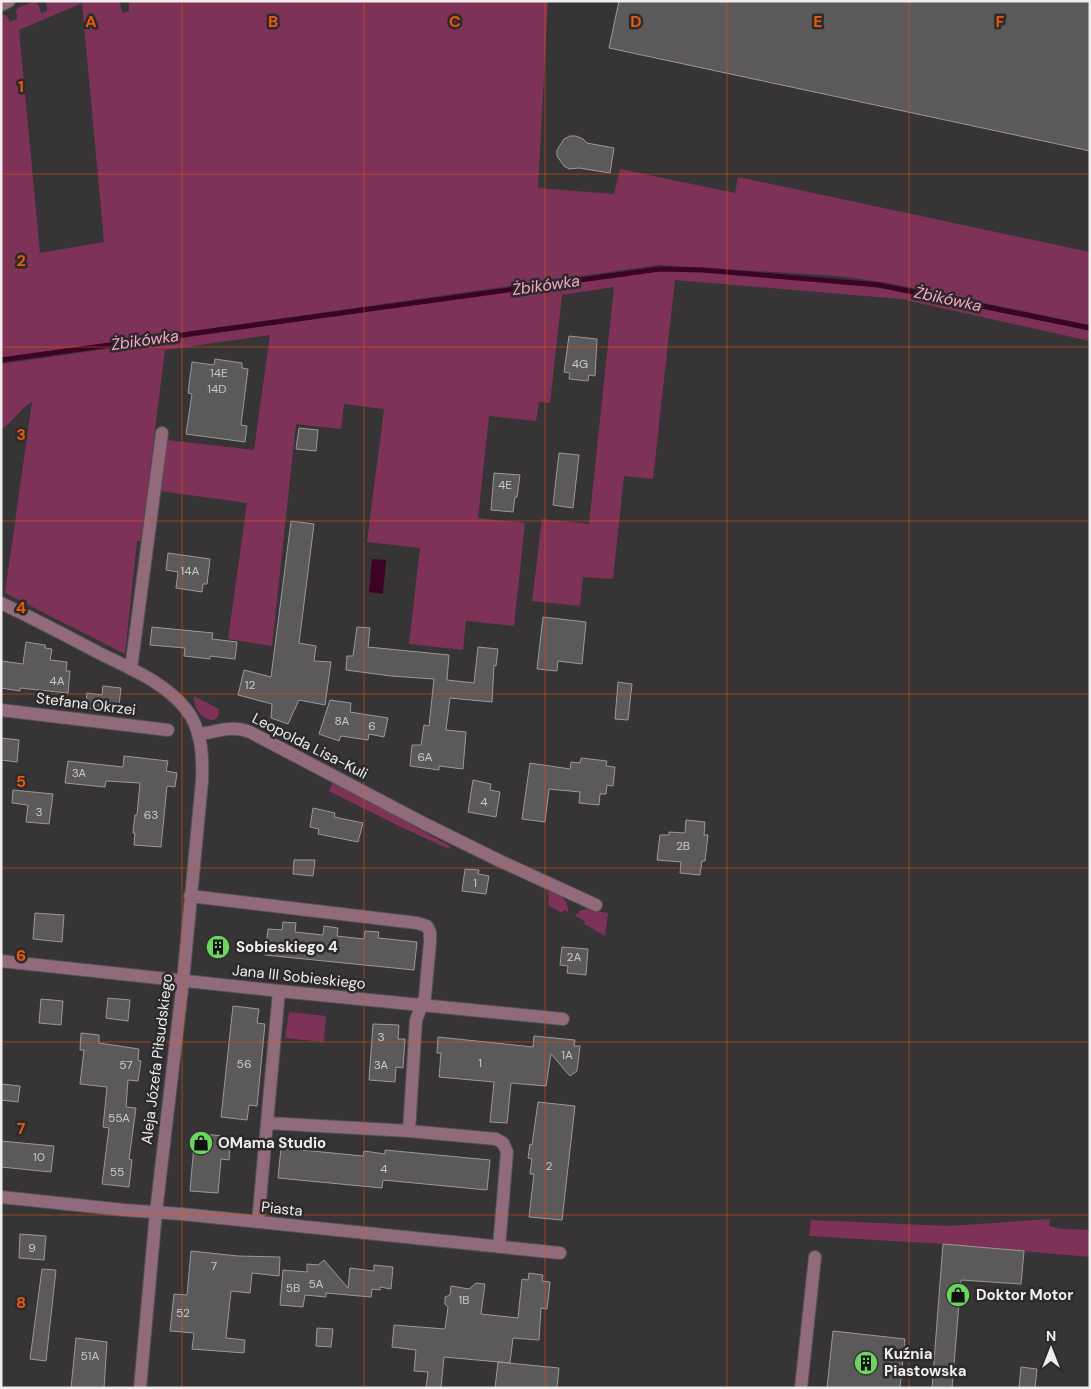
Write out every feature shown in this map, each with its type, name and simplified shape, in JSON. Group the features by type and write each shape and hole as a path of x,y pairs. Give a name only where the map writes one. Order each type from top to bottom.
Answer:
{"street":[{"path":"1,5 9,1"},
{"path":"131,670 162,433"},
{"path":"1,603 160,686 185,708 198,735"},
{"name":"Stefana Okrzei","path":"1,710 168,730"},
{"name":"Leopolda Lisa-Kuli","path":"198,735 230,728 238,728 250,732 449,836 596,905"},
{"name":"Aleja Józefa Piłsudskiego","path":"140,1388 156,1212 183,981 203,762 198,735"},
{"path":"190,896 417,922 427,926 430,932 430,942 425,997 416,1020 409,1131"},
{"name":"Jana III Sobieskiego","path":"1,961 563,1019"},
{"path":"258,1222 280,991"},
{"path":"268,1123 409,1131 489,1138 503,1143 507,1152 499,1247"},
{"name":"Piasta","path":"1,1197 560,1253"},
{"path":"801,1388 815,1258"}],"shaded area":[{"path":"46,1 120,1 122,13 129,11 129,1 548,1 538,188 614,194 620,169 735,193 738,177 1090,252 1090,325 888,283 838,276 659,265 1,358 1,15 6,15 10,22 17,19 16,10 19,7 34,2 38,4 41,13 47,11","holes":["82,3 104,242 40,253 19,30"]},
{"path":"677,270 858,285 893,290 1090,331 1090,341 901,299 675,280 653,479 624,476 613,579 583,577 580,606 532,601 542,519 589,524 614,287 562,295 550,403 539,402 536,421 489,416 478,518 525,523 514,626 466,621 463,650 409,644 420,548 367,542 384,409 344,404 341,429 296,424 272,646 228,639 247,503 160,491 167,440 254,450 270,335 165,350 141,541 137,541 125,654 5,593 32,402 1,429 1,364 645,272"},
{"path":"372,559 386,560 383,594 369,592"},
{"path":"194,696 219,709 218,716 214,720 202,716 195,705"},
{"path":"333,782 450,846 449,849 329,791"},
{"path":"550,890 565,901 568,912 564,910 562,913 548,905 549,895 547,893"},
{"path":"586,909 608,913 605,936 584,924 585,921 575,916 580,911"},
{"path":"289,1012 326,1016 324,1042 285,1038"},
{"path":"1050,1219 1049,1226 1061,1229 1090,1230 1090,1257 943,1244 809,1236 811,1220 949,1226"}],"building":[{"path":"619,1 1090,1 1090,151 609,48"},
{"path":"576,136 587,143 614,148 610,173 579,168 569,169 564,166 557,156 557,150 564,139"},
{"path":"569,336 597,339 595,376 589,375 588,381 569,379 570,373 564,372"},
{"path":"215,359 242,363 242,368 248,369 241,425 247,426 245,442 186,434 192,394 188,393 192,362 214,365"},
{"path":"299,428 318,430 316,451 296,449"},
{"path":"559,453 579,455 573,508 553,505"},
{"path":"494,473 520,475 513,512 491,510"},
{"path":"291,521 314,524 299,643 316,646 314,661 331,662 325,705 299,700 288,724 271,718 272,704 238,695 244,670 271,677"},
{"path":"168,553 210,559 207,584 203,584 202,592 176,588 178,572 166,570"},
{"path":"543,617 586,622 582,664 558,661 557,671 537,669"},
{"path":"152,627 213,633 212,639 237,642 235,659 210,656 210,659 184,656 185,648 150,645"},
{"path":"357,627 370,628 368,647 449,655 447,680 474,683 478,647 498,649 496,666 494,665 492,702 450,698 446,730 466,732 463,769 439,766 439,770 410,766 412,745 421,745 424,725 429,726 434,679 346,670 347,656 353,656"},
{"path":"26,642 45,645 45,648 52,649 50,660 67,662 66,671 70,671 68,693 20,688 20,691 1,688 1,661 23,664"},
{"path":"618,682 632,684 628,720 615,719"},
{"path":"103,686 121,688 119,705 102,702 101,710 85,708 87,693 102,695"},
{"path":"330,700 351,703 350,712 388,718 384,737 369,734 368,740 341,736 339,741 319,734"},
{"path":"1,738 19,740 17,762 1,760"},
{"path":"124,756 168,761 166,771 177,773 175,787 167,786 161,847 134,845 135,833 133,833 140,783 106,781 105,787 65,783 68,761 123,767"},
{"path":"581,758 607,761 606,766 615,767 613,786 607,785 606,794 600,794 599,805 579,803 580,792 549,789 545,822 522,819 530,763 570,769 571,762 580,763"},
{"path":"473,780 491,784 490,790 500,792 496,817 468,812"},
{"path":"13,790 53,794 49,824 26,822 28,805 12,803"},
{"path":"313,808 335,813 334,817 363,823 358,842 318,834 319,829 310,827"},
{"path":"686,820 705,822 704,835 708,835 705,861 702,861 700,875 680,873 681,862 657,860 660,835 669,835 669,832 685,833"},
{"path":"294,860 315,860 313,876 293,874"},
{"path":"465,869 479,870 478,874 489,876 486,894 462,891"},
{"path":"35,913 64,915 62,942 33,939"},
{"path":"283,922 296,923 295,932 323,935 324,926 338,928 337,936 364,939 365,931 379,932 378,938 417,942 414,970 265,955 268,929 282,930"},
{"name":"Sobieskiego 4","path":"210,940 227,941 226,955 209,954"},
{"path":"562,947 588,949 586,975 567,973 568,966 560,965"},
{"path":"108,998 130,1000 128,1021 106,1018"},
{"path":"41,999 63,1001 61,1025 39,1023"},
{"path":"233,1006 259,1009 257,1023 265,1024 257,1106 249,1105 247,1120 221,1117"},
{"path":"373,1024 399,1025 398,1039 405,1039 403,1068 396,1067 395,1082 369,1080"},
{"path":"81,1033 99,1035 99,1043 139,1049 138,1060 141,1061 138,1081 128,1080 126,1107 136,1108 129,1159 132,1160 129,1187 102,1184 109,1128 103,1127 107,1087 80,1084 84,1050 80,1050"},
{"path":"534,1036 575,1040 574,1046 580,1046 577,1071 570,1076 551,1054 546,1086 511,1083 507,1123 490,1122 494,1082 439,1077 441,1053 437,1053 438,1037 533,1047"},
{"path":"1,1084 20,1086 18,1102 1,1100"},
{"path":"538,1102 575,1106 562,1220 529,1217 534,1174 530,1174 532,1159 528,1158 530,1144 532,1145"},
{"path":"195,1133 231,1137 229,1160 221,1159 218,1193 190,1191"},
{"path":"1,1141 54,1146 51,1172 1,1167"},
{"path":"281,1148 363,1156 364,1151 385,1154 385,1150 490,1160 487,1190 383,1180 382,1188 278,1178"},
{"path":"20,1234 46,1236 44,1260 19,1258"},
{"path":"943,1244 1024,1251 1021,1284 961,1280 952,1388 932,1388"},
{"path":"191,1251 238,1256 280,1257 279,1276 252,1273 250,1293 231,1291 226,1338 245,1340 244,1353 192,1349 194,1333 170,1331 174,1294 187,1295"},
{"path":"324,1260 348,1288 350,1268 374,1271 374,1265 393,1267 391,1289 380,1287 380,1290 372,1289 371,1297 326,1293 326,1297 305,1295 303,1307 280,1305 283,1270 307,1272 307,1264 318,1265"},
{"path":"42,1269 56,1270 46,1361 30,1359"},
{"path":"529,1273 543,1275 542,1281 550,1282 547,1309 541,1308 539,1340 513,1338 510,1363 444,1357 441,1388 426,1388 428,1372 414,1371 416,1350 392,1347 394,1325 445,1329 448,1307 445,1304 445,1297 450,1295 451,1286 469,1289 476,1283 485,1284 481,1314 518,1318 522,1279 528,1280"},
{"path":"317,1328 333,1329 331,1347 316,1346"},
{"name":"Kuźnia Piastowska","path":"833,1331 905,1339 900,1388 827,1388"},
{"path":"76,1338 107,1342 104,1388 71,1388"},
{"path":"498,1362 559,1368 557,1388 495,1388"},
{"path":"1021,1367 1037,1369 1035,1388 1019,1388"}],"waterway":[{"name":"Żbikówka","path":"1,360 660,269 703,270 879,285 1090,328"}],"place":[{"name":"Sobieskiego 4","path":"218,947"},
{"name":"OMama Studio","path":"201,1143"},
{"name":"Doktor Motor","path":"958,1295"},
{"name":"Kuźnia Piastowska","path":"866,1363"}]}
